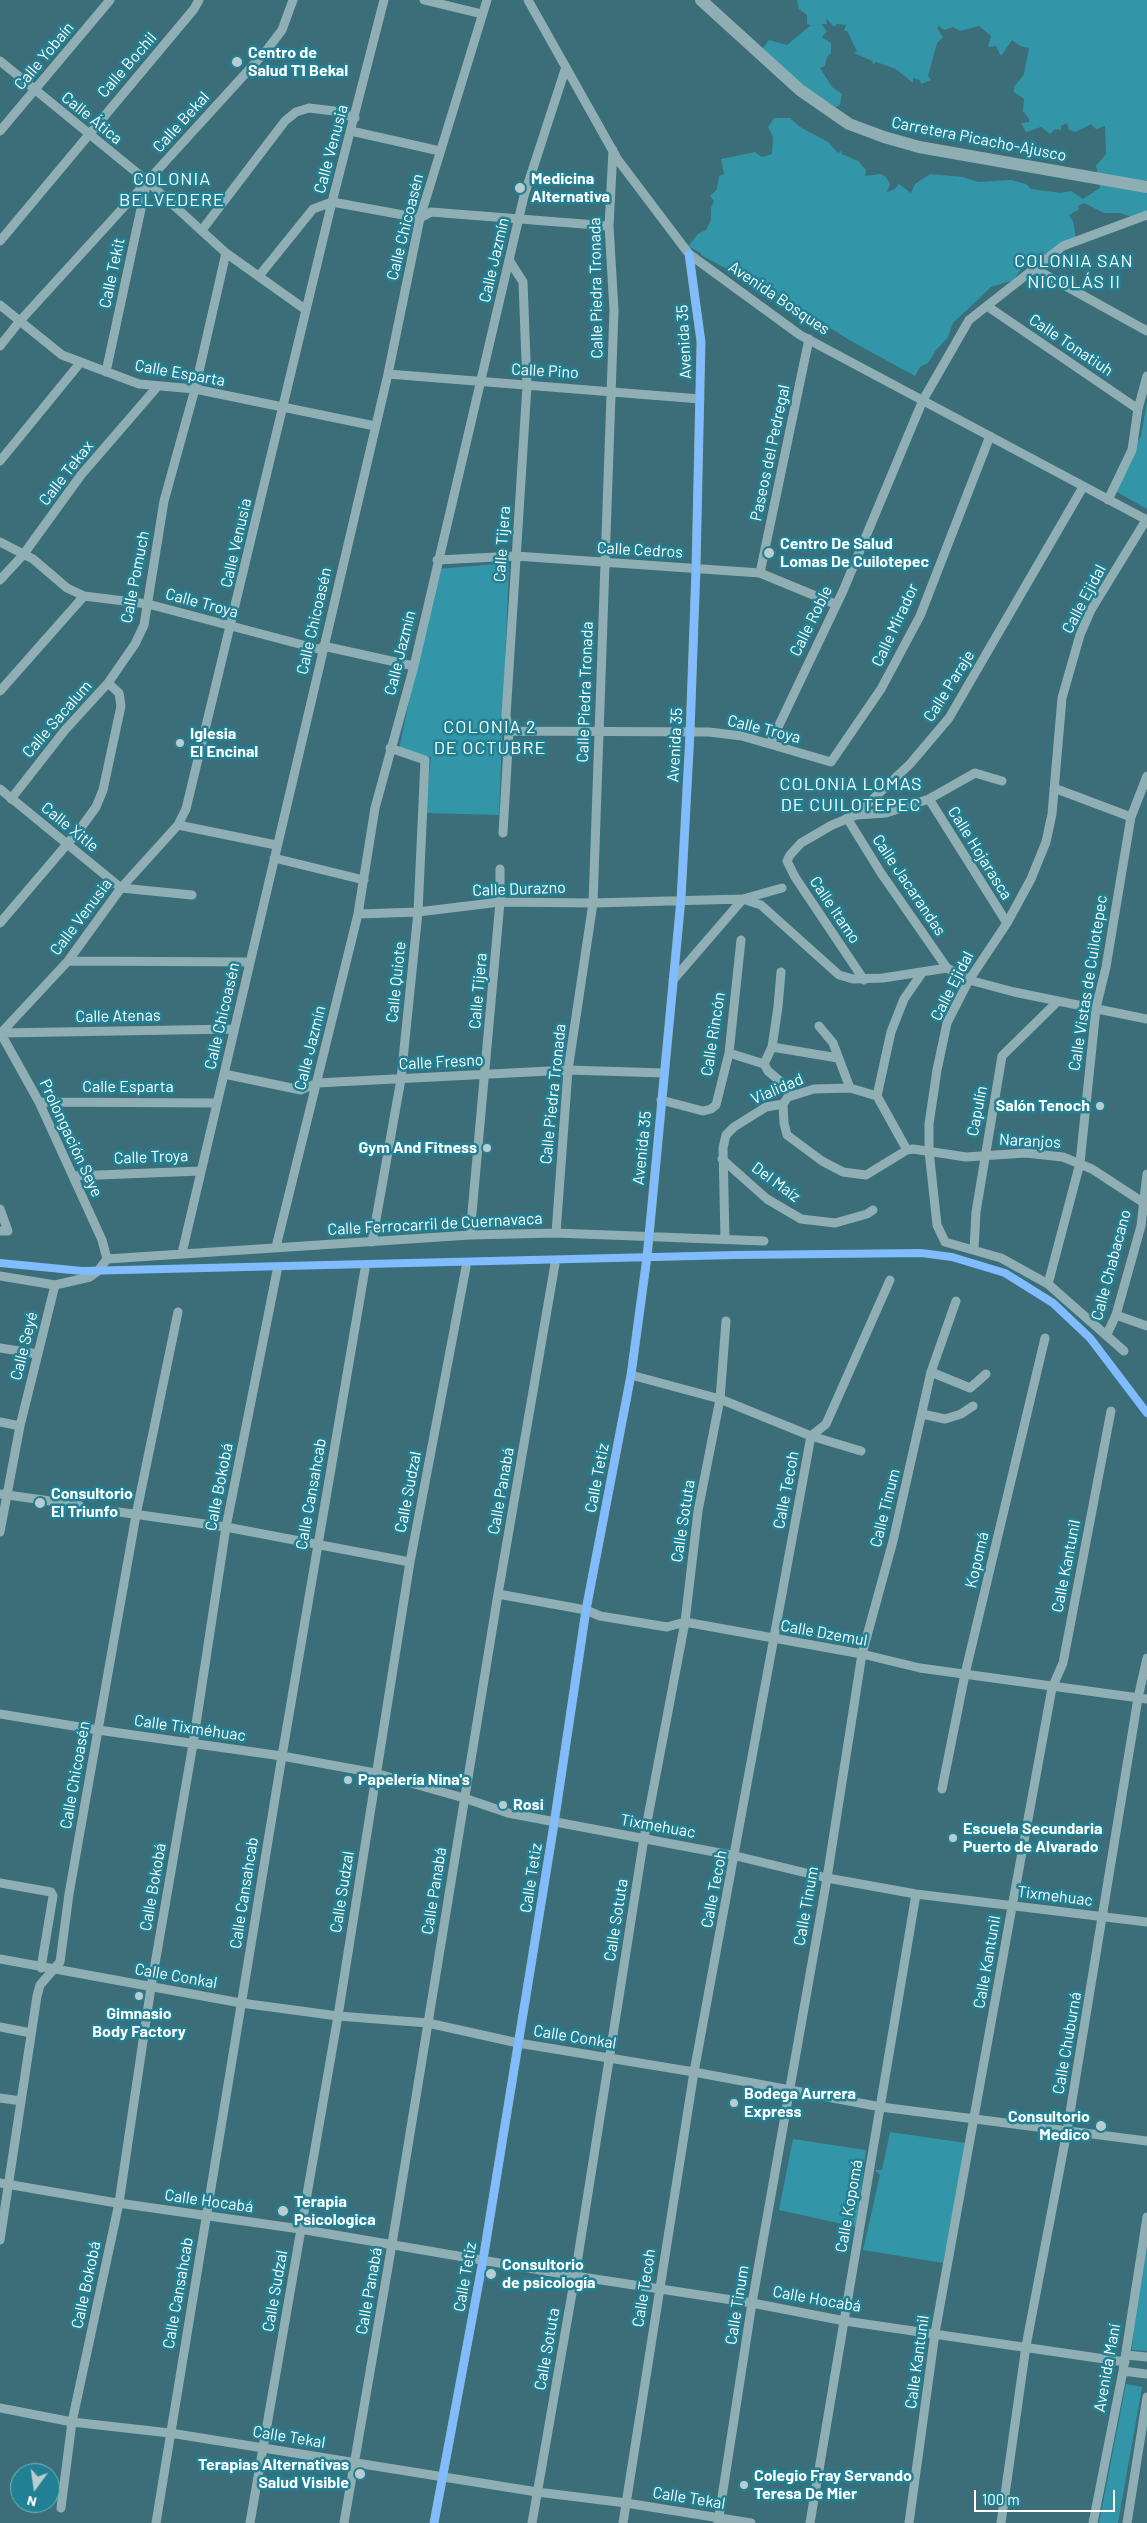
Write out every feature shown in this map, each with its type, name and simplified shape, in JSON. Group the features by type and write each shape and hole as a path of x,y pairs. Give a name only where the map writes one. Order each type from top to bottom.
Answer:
{"main road":[{"name":"Carretera Picacho-Ajusco","path":"701,0 800,90 849,124 919,147 1147,187"}],"street":[{"name":"Calle Yobaín","path":"0,131 110,0"},
{"name":"Calle Bochil","path":"0,241 87,134 194,9 199,0"},
{"name":"Calle Bekal","path":"0,346 19,322 266,51 282,30 293,0"},
{"name":"Calle Venusia","path":"0,1033 68,961 121,888 178,825 186,809 332,202 384,0"},
{"path":"424,0 482,14"},
{"name":"Calle Chicoasén","path":"182,1254 276,845 388,374 420,218 487,0"},
{"name":"Avenida Bosques","path":"528,0 565,70 613,150 689,254 809,339 1146,520"},
{"name":"Calle Ática","path":"0,61 87,134 147,181 226,253 306,310"},
{"name":"Calle Jazmín","path":"276,1247 358,914 375,808 414,666 437,560 482,382 524,196 565,70"},
{"path":"202,230 285,121 296,112 309,108 334,111 355,118"},
{"path":"351,131 440,151"},
{"name":"Calle Piedra Tronada","path":"556,1233 568,1070 593,903 604,563 612,390 614,310 609,226 613,150"},
{"name":"Calle Tekit","path":"106,372 147,181"},
{"path":"259,276 313,210 332,202 420,218 431,212 609,226"},
{"name":"Calle Roble","path":"770,744 846,582 923,400 969,320 1063,246 1147,215"},
{"name":"Calle Pomuch","path":"108,682 135,644 144,625 164,501 195,389 226,253"},
{"name":"Avenida 35","path":"648,1237 681,899 690,732 701,342 689,254"},
{"name":"Calle Tijera","path":"502,833 509,731 506,716 527,386 523,282 510,260"},
{"path":"1035,269 1147,331"},
{"name":"Calle Esparta","path":"0,305 62,355 139,384 195,389 283,409 375,426"},
{"name":"Calle Tonatiuh","path":"987,306 1138,409"},
{"name":"Paseos del Pedregal","path":"760,573 809,339"},
{"path":"0,461 80,363"},
{"name":"Calle Pino","path":"388,374 527,386 612,390 700,399"},
{"path":"1108,500 1132,450 1138,409 1147,376"},
{"name":"Calle Tekax","path":"0,580 23,555 82,475 158,387"},
{"name":"Calle Mirador","path":"831,762 881,689 920,616 990,436"},
{"name":"Calle Paraje","path":"790,854 801,843 851,817 910,764 950,718 1084,487"},
{"name":"Calle Ejidal","path":"974,1249 945,1242 937,1225 929,1151 929,1124 941,1044 947,1023 969,980 1007,923 1039,864 1052,814 1062,698 1070,662 1091,610 1146,520"},
{"name":"Calle Troya","path":"0,542 33,559 67,588 84,596 148,604 323,648 414,666"},
{"name":"Calle Cedros","path":"437,560 516,556 760,573 835,604"},
{"path":"0,691 84,596"},
{"path":"0,923 68,844 96,806 103,790 121,706 119,693 108,682"},
{"name":"Calle Sacalum","path":"11,800 65,730 108,682"},
{"name":"Calle Troya","path":"509,731 725,733 831,762"},
{"name":"Calle Quiote","path":"372,1242 401,1079 418,912 425,760 390,748"},
{"path":"851,817 886,813 929,799 976,773 1002,781"},
{"name":"Calle Vistas de Cuilotepec","path":"1048,1284 1080,1163 1096,1008 1106,967 1131,817 1146,778"},
{"path":"1054,788 1131,817"},
{"name":"Calle Xitle","path":"0,789 11,800 121,888"},
{"name":"Calle Hojarasca","path":"929,799 1007,923"},
{"name":"Calle Jacarandas","path":"851,817 881,873 947,968"},
{"path":"178,825 276,845"},
{"name":"Calle Itamo","path":"790,854 787,861 795,877 864,980"},
{"path":"274,858 364,880"},
{"name":"Calle Tijera","path":"470,1235 486,1074 500,902 500,870"},
{"path":"121,888 192,896"},
{"path":"673,981 743,899 782,888"},
{"name":"Calle Durazno","path":"358,914 418,912 500,902 593,903 681,899 743,899"},
{"path":"743,899 761,905 840,975 853,980 922,973 934,968 947,968 969,980 1147,1019"},
{"name":"Calle Rincón","path":"661,1100 703,1110 711,1109 716,1105 729,1053 741,940"},
{"path":"68,961 250,962"},
{"path":"764,1064 772,1047 781,972"},
{"path":"729,1053 764,1064 768,1071 788,1088 786,1100 787,1135 822,1161 843,1172 866,1175 907,1150 877,1096 891,1032 904,999 922,973"},
{"name":"Capulín","path":"974,1249 975,1219 984,1154 1002,1056 1058,1001"},
{"path":"819,1026 833,1043 850,1088"},
{"name":"Calle Atenas","path":"0,1033 234,1029"},
{"name":"Prolongación Seye","path":"0,1033 40,1102 102,1240 106,1259"},
{"path":"772,1047 838,1058"},
{"name":"Calle Fresno","path":"224,1074 301,1090 317,1083 568,1070 664,1073"},
{"name":"Vialidad","path":"725,1239 722,1159 726,1136 734,1127 766,1107 814,1089 850,1088 877,1096"},
{"name":"Calle Esparta","path":"40,1102 217,1103"},
{"name":"Naranjos","path":"907,1150 929,1151 966,1157 984,1154 1025,1153 1063,1157 1080,1163 1145,1204"},
{"name":"Del Maíz","path":"722,1159 767,1199 801,1219 836,1223 867,1214 873,1210"},
{"name":"Calle Troya","path":"73,1176 201,1170"},
{"name":"Calle Chabacano","path":"1107,1334 1116,1315 1141,1226 1147,1174"},
{"path":"0,1209 4,1231"},
{"name":"Calle Ferrocarril de Cuernavaca","path":"106,1259 470,1235 556,1233 764,1241"},
{"name":"Calle Tetiz","path":"434,2523 483,2260 554,1824 586,1610 631,1375 640,1316 648,1237"},
{"path":"974,1249 1001,1258 1048,1284 1124,1350"},
{"path":"0,1276 55,1286 90,1277 98,1271 106,1259"},
{"name":"Calle Panabá","path":"344,2523 392,2244 498,1594 555,1264"},
{"name":"Calle Sudzal","path":"250,2523 338,2016 375,1772 410,1562 466,1267"},
{"name":"Calle Cansahcab","path":"156,2523 282,1756 365,1269"},
{"name":"Calle Bokobá","path":"62,2508 72,2422 119,2203 151,1987 193,1744 226,1527 277,1271"},
{"name":"Calle Tecoh","path":"623,2523 694,2072 736,1856 773,1638 811,1436 826,1424 890,1280"},
{"name":"Calle Seyé","path":"0,1532 3,1495 55,1286"},
{"name":"Calle Tinum","path":"719,2520 752,2303 827,1878 862,1654 893,1541 931,1372 956,1301"},
{"name":"Calle Chicoasén","path":"0,2240 4,2184 21,2101 40,1986 60,1962 69,1894 136,1515 178,1312"},
{"path":"1116,1315 1147,1326"},
{"name":"Calle Sotuta","path":"532,2523 575,2276 644,1838 685,1622 698,1511 720,1399 726,1321"},
{"name":"Kopomá","path":"942,1789 965,1674 1045,1338"},
{"path":"0,1348 38,1354"},
{"path":"931,1372 970,1388 986,1374"},
{"path":"631,1375 720,1399 811,1436 861,1450"},
{"path":"922,1414 945,1419 961,1414 973,1406"},
{"name":"Calle Kantunil","path":"909,2523 936,2333 1012,1907 1052,1688 1063,1663 1110,1411"},
{"path":"0,1422 20,1426"},
{"path":"3,1495 79,1505"},
{"path":"119,1512 226,1527 410,1562"},
{"name":"Calle Dzemul","path":"498,1594 586,1610 600,1616 666,1627 685,1622 862,1654 920,1668 1052,1688 1143,1698"},
{"name":"Calle Chuburná","path":"1001,2523 1026,2346 1067,2131 1143,1698 1147,1658"},
{"name":"Calle Tixméhuac","path":"0,1714 282,1756 375,1772"},
{"name":"Tixmehuac","path":"375,1772 508,1813 554,1824 644,1838 736,1856 827,1878 916,1894 1147,1922"},
{"path":"0,1883 51,1892 52,1896 41,1968"},
{"name":"Calle Kopomá","path":"810,2523 916,1894"},
{"name":"Calle Conkal","path":"0,1959 241,2003 338,2016 428,2023 518,2043 694,2072 881,2107 1147,2142"},
{"path":"0,2027 32,2032"},
{"path":"0,2098 21,2101"},
{"name":"Calle Hocabá","path":"4,2184 300,2229 659,2290 752,2303 845,2321 1026,2346 1124,2363 1147,2374"},
{"name":"Avenida Maní","path":"1093,2523 1124,2363 1147,2217"},
{"name":"Calle Hocabá","path":"1124,2363 1147,2356"},
{"path":"1127,2523 1147,2397"},
{"name":"Calle Tekal","path":"0,2408 72,2422 170,2433 537,2492 626,2503 719,2520 751,2523"}],"shaded area":[{"path":"797,0 1147,0 1147,217 1143,221 1120,213 1104,213 1084,203 1078,206 1079,209 1069,215 1073,221 1076,238 1037,264 1021,269 1014,280 991,287 953,323 948,337 936,350 928,363 920,367 915,376 851,341 827,326 827,324 767,294 768,291 701,255 701,253 688,246 698,234 706,230 711,220 711,208 714,201 710,196 717,189 719,176 724,174 721,159 755,152 762,157 772,154 773,137 768,127 774,118 790,118 800,127 828,142 838,153 841,151 842,154 858,161 866,170 865,176 881,174 886,177 890,184 887,192 895,189 899,184 911,193 915,184 930,174 963,177 978,182 1011,180 1026,184 1031,189 1061,193 1071,191 1083,199 1100,188 1096,166 1106,154 1105,126 1096,129 1091,124 1076,132 1069,130 1067,123 1061,126 1061,130 1055,129 1050,134 1041,127 1026,132 1021,123 1029,122 1029,119 1023,111 1024,99 1014,92 1014,87 1024,74 1029,48 1020,46 1012,40 1001,56 996,46 988,47 991,36 979,26 960,31 953,27 944,30 939,26 937,28 943,37 937,43 928,76 931,80 921,84 920,80 913,78 913,83 896,69 876,62 873,64 872,61 854,53 857,51 847,31 844,31 846,25 837,24 834,27 826,18 827,24 821,24 827,31 822,37 831,43 831,53 827,57 825,66 820,68 832,87 842,94 840,105 836,107 824,100 806,94 763,48 769,40 787,45 811,25 807,24 807,15 799,9"},
{"path":"1147,401 1147,509 1110,488 1141,436"},
{"path":"509,563 499,815 425,813 431,757 399,749 437,569"},
{"path":"890,2132 966,2143 943,2263 863,2250 880,2175 875,2170 882,2170"},
{"path":"793,2139 866,2150 856,2227 779,2210"},
{"path":"844,2227 852,2229 849,2244 838,2242"},
{"path":"1147,2250 1147,2351 1132,2350 1138,2282"},
{"path":"1126,2384 1142,2387 1118,2523 1099,2523"}],"cycle path":[{"path":"434,2523 483,2260 554,1824 586,1610 631,1375 647,1257 681,899 690,733 701,342 689,254"},
{"path":"0,1263 82,1271 735,1255 921,1253 952,1257 1005,1273 1053,1303 1090,1338 1147,1413"}],"place":[{"name":"Centro de Salud T1 Bekal","path":"237,62"},
{"name":"Medicina Alternativa","path":"520,188"},
{"name":"Centro De Salud Lomas De Cuilotepec","path":"769,553"},
{"name":"Iglesia El Encinal","path":"180,743"},
{"name":"Salón Tenoch","path":"1100,1106"},
{"name":"Gym And Fitness","path":"487,1148"},
{"name":"Consultorio El Triunfo","path":"40,1503"},
{"name":"Papelería Nina's","path":"348,1780"},
{"name":"Rosi","path":"503,1805"},
{"name":"Escuela Secundaria Puerto de Alvarado","path":"953,1838"},
{"name":"Gimnasio Body Factory","path":"139,1996"},
{"name":"Bodega Aurrera Express","path":"734,2103"},
{"name":"Consultorio Medico","path":"1101,2126"},
{"name":"Terapia Psicologica","path":"283,2211"},
{"name":"Consultorio de psicología","path":"491,2274"},
{"name":"Terapias Alternativas Salud Visible","path":"360,2474"},
{"name":"Colegio Fray Servando Teresa De Mier","path":"744,2485"}],"district":[{"name":"COLONIA BELVEDERE","path":"172,189"},
{"name":"COLONIA SAN NICOLÁS II","path":"1074,271"},
{"name":"COLONIA 2 DE OCTUBRE","path":"490,738"},
{"name":"COLONIA LOMAS DE CUILOTEPEC","path":"851,794"}]}
